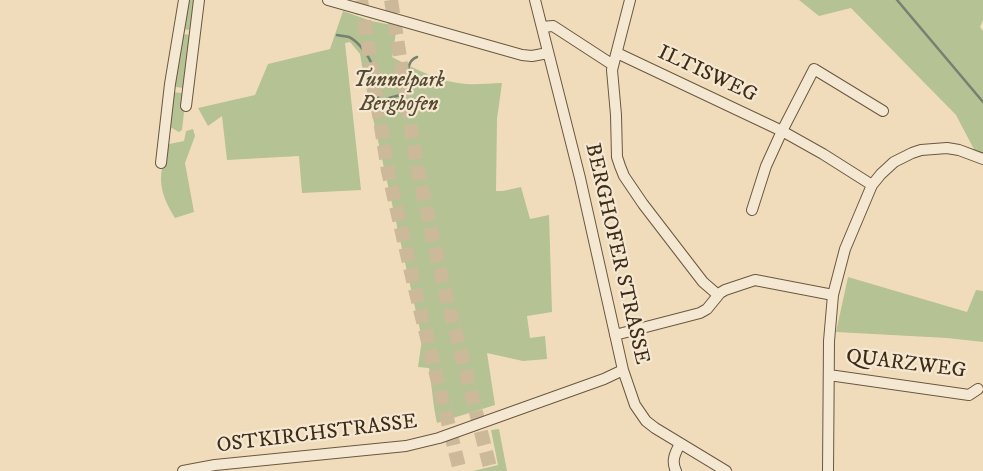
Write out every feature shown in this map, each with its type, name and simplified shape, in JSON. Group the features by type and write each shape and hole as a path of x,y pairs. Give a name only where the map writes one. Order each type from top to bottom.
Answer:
{"street":[{"path":"161,163 170,84 184,0"},
{"path":"186,106 200,0"},
{"path":"328,0 522,55 532,56 548,53"},
{"name":"BERGHOFER STRASSE","path":"535,0 577,166 623,370 635,405 642,416 655,428 726,471"},
{"path":"630,0 613,65 617,157 624,176 643,204 703,282 718,295"},
{"path":"542,27 553,26 613,65"},
{"path":"179,30 195,32"},
{"name":"ILTISWEG","path":"617,53 782,131 872,185"},
{"path":"752,210 766,166 814,68 883,111"},
{"path":"170,84 175,90 183,91 188,88"},
{"path":"828,471 829,375 833,295 845,249 872,185 894,162 921,150 953,149 983,159"},
{"path":"615,335 695,315 707,309 718,295 725,290 756,280 833,295"},
{"name":"OSTKIRCHSTRASSE","path":"183,471 215,465 406,446 454,433 604,379 623,370"},
{"name":"QUARZWEG","path":"829,375 969,395 978,389"},
{"path":"676,471 673,465 673,458 680,444"}],"green space":[{"path":"186,0 197,0 192,29 187,30 182,27"},
{"path":"799,0 983,0 983,20 980,27 983,31 983,157 977,155 956,115 851,8 819,16"},
{"name":"Tunnelpark Berghofen","path":"343,11 371,21 397,26 392,57 419,70 437,78 456,83 502,83 497,119 496,191 521,187 530,219 549,215 552,312 527,316 530,338 545,336 547,359 523,361 487,353 495,405 437,423 429,368 418,367 422,339 360,54 350,42 345,43 361,190 302,193 299,156 227,160 222,116 208,126 198,108 255,95 268,64 330,49"},
{"path":"180,34 192,35 186,84 183,88 176,87 173,81"},
{"path":"172,92 186,95 182,130 179,132 170,127"},
{"path":"193,129 195,136 185,163 194,212 175,218 162,190 161,173 169,144 184,141 186,131"},
{"path":"848,277 967,312 976,290 983,291 983,342 947,338 836,332"},
{"path":"499,429 507,471 473,471 498,465 491,430"}],"waterway":[{"path":"897,0 983,102"},
{"path":"337,35 349,37 366,53 371,61 377,96 380,100"},
{"path":"389,98 404,94 410,89 409,66 410,62 417,57"}],"tunnel":[{"path":"361,0 388,171 460,471"},
{"path":"391,0 417,166 442,279 491,471"}]}
